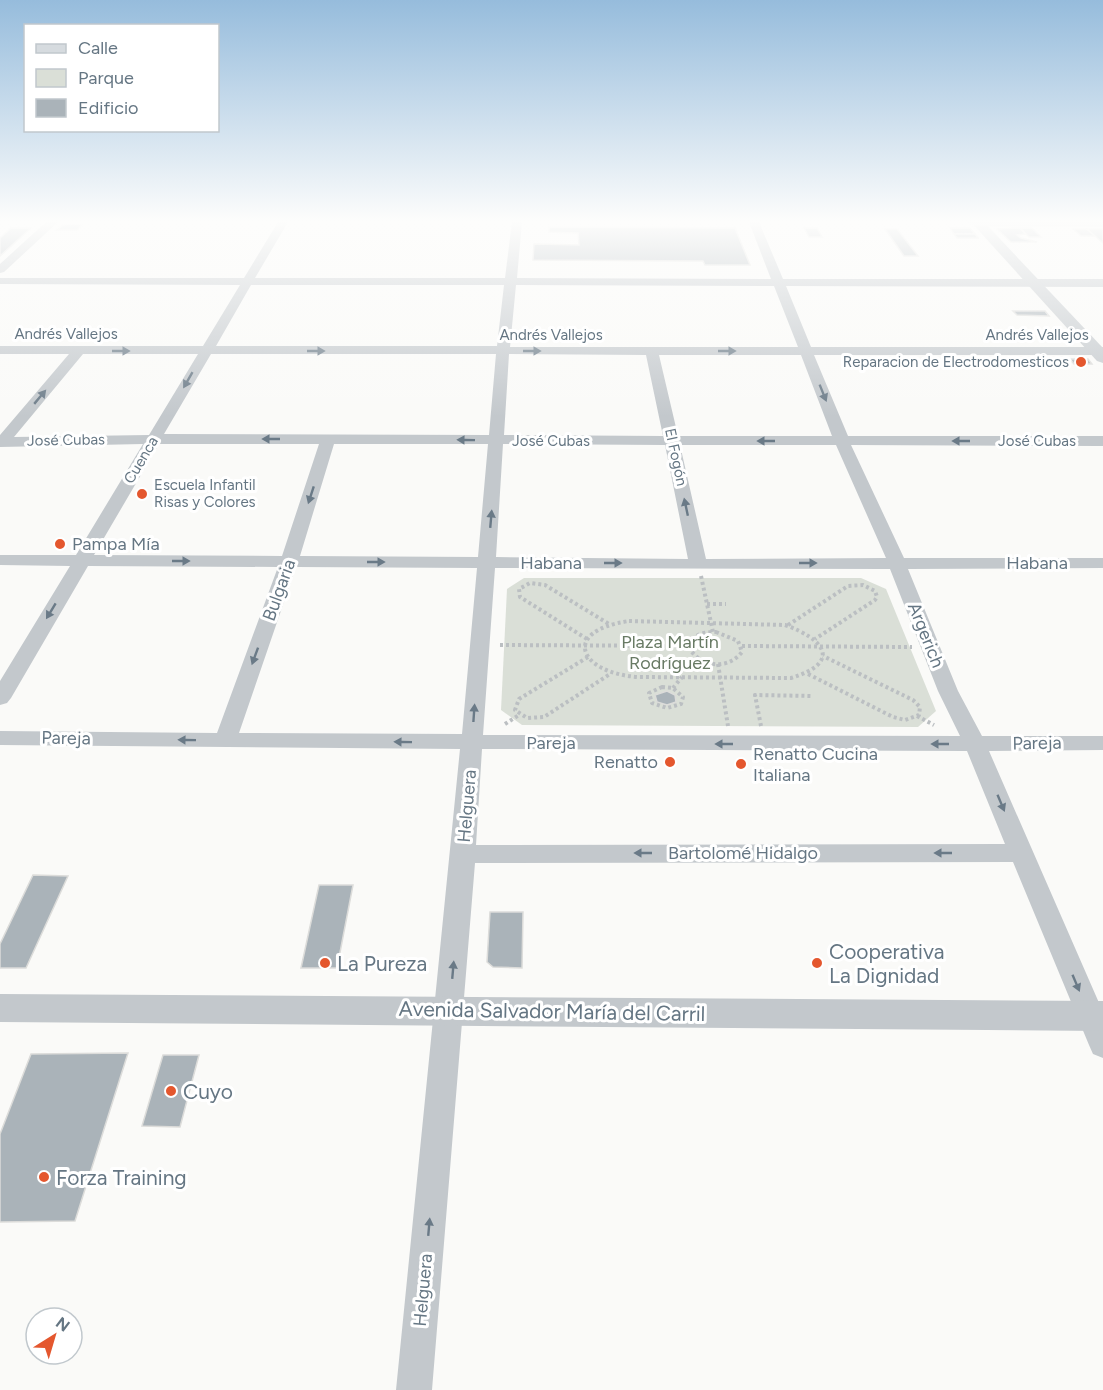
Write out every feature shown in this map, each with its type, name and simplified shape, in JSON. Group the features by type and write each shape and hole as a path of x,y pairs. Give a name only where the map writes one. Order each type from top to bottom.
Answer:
{"street":[{"name":"Cuenca","path":"0,698 245,287"},
{"name":"Helguera","path":"414,1390 450,1010 498,441 503,351 510,287"},
{"name":"Argerich","path":"780,287 842,441 897,563 948,691 975,744 1099,1026"},
{"path":"1035,287 1101,354"},
{"name":"Andrés Vallejos","path":"0,350 806,351 1101,354"},
{"path":"1,442 79,351"},
{"name":"El Fogón","path":"652,351 698,564"},
{"name":"José Cubas","path":"1,442 154,439 1103,441"},
{"name":"Bulgaria","path":"225,740 289,562 328,439"},
{"name":"Habana","path":"0,560 698,564 1103,563"},
{"name":"Pareja","path":"0,738 472,743 1103,743"},
{"name":"Bartolomé Hidalgo","path":"463,854 1022,853"},
{"name":"Avenida Salvador María del Carril","path":"0,1008 450,1010 1099,1026"}],"path":[{"path":"698,564 713,632"},
{"path":"587,639 520,597 519,589 530,583 545,585 609,624"},
{"path":"787,625 848,586 862,585 875,591 877,597 875,600 815,639"},
{"path":"707,604 726,604"},
{"path":"629,621 711,622 787,625 815,639 821,647 823,656 816,670 791,678 626,676 598,667 588,657 585,645 591,633 609,624 629,621"},
{"path":"742,646 742,652 735,661 718,664 700,661 689,652 688,646 693,637 713,632 732,637 742,646 931,647"},
{"path":"479,645 688,646"},
{"path":"808,674 893,717 911,719 919,715 920,707 913,700 823,656"},
{"path":"588,657 519,699 515,706 518,714 527,718 544,717 611,673"},
{"path":"718,664 731,744"},
{"path":"673,688 682,677"},
{"path":"662,687 673,688 683,697 677,706 661,708 649,700 649,693 652,690 662,687"},
{"path":"765,744 755,696 812,696"}],"green space":[{"name":"Plaza Martín Rodríguez","path":"524,578 861,578 886,589 936,711 918,727 522,725 501,710 507,589"}],"building":[{"path":"1013,311 1045,311 1049,316 1017,315"},
{"name":"Reparacion de Electrodomesticos","path":"1070,359 1088,359 1092,364 1074,364"},
{"path":"667,691 675,695 676,702 667,705 657,702 655,695"},
{"path":"33,875 68,876 26,968 0,968 0,944"},
{"path":"319,885 353,885 337,968 301,968"},
{"path":"490,912 523,912 522,968 493,967 487,962"},
{"name":"Forza Training","path":"128,1053 75,1221 0,1222 0,1134 31,1054"},
{"name":"Cuyo","path":"163,1055 199,1055 180,1127 142,1126"}],"place":[{"name":"Reparacion de Electrodomesticos","path":"1081,362"},
{"name":"Escuela Infantil Risas y Colores","path":"142,494"},
{"name":"Pampa Mía","path":"60,544"},
{"name":"Renatto","path":"670,762"},
{"name":"Renatto Cucina Italiana","path":"741,764"},
{"name":"La Pureza","path":"325,963"},
{"name":"Cooperativa La Dignidad","path":"817,963"},
{"name":"Cuyo","path":"171,1091"},
{"name":"Forza Training","path":"44,1177"}]}
